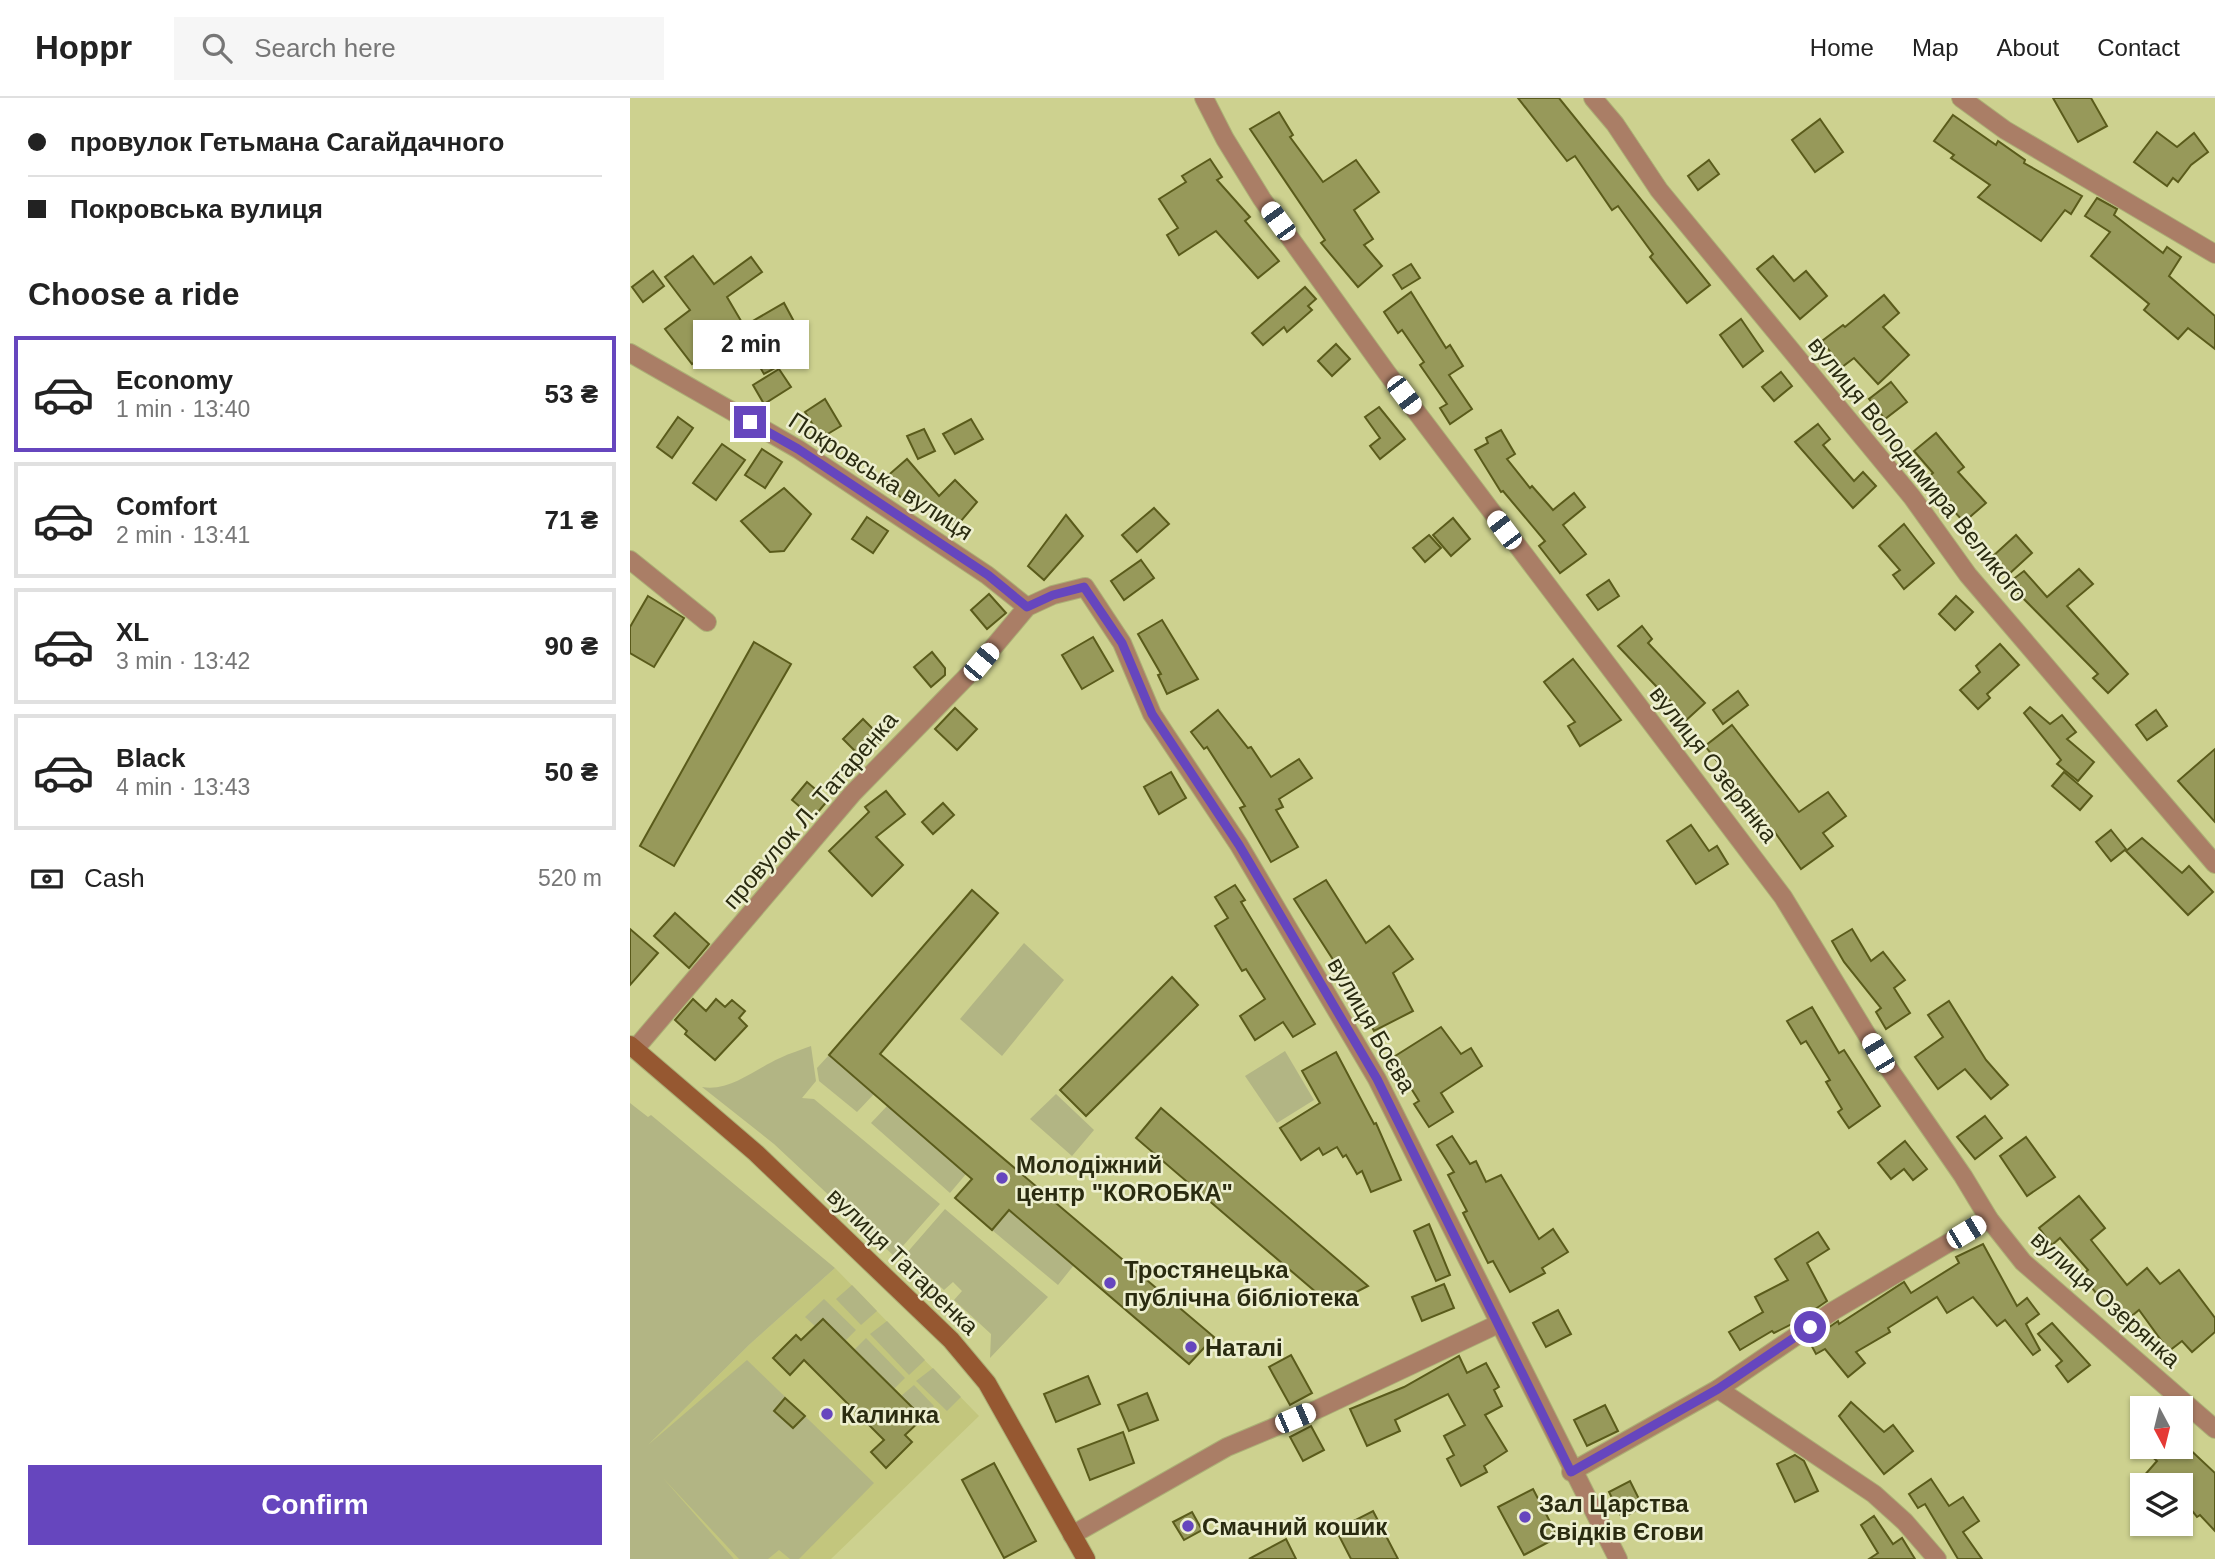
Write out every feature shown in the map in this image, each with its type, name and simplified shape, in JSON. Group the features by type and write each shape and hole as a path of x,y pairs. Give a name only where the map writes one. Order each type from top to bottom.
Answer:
{"main road":[{"name":"вулиця Татаренка","path":"633,1047 756,1153 951,1340 987,1382 1086,1559"}],"street":[{"name":"вулиця Озерянка","path":"1204,98 1262,199 1387,373 1783,897 1878,1053 1963,1176 1989,1219 2023,1262 2215,1429"},
{"name":"вулиця Володимира Великого","path":"1593,98 1615,124 1666,200 1912,497 1968,575 2215,864"},
{"path":"1961,98 2005,130 2215,254"},
{"name":"Покровська вулиця","path":"630,353 798,449 988,575 1027,607"},
{"path":"630,560 707,622"},
{"name":"вулиця Боєва","path":"1027,607 1053,595 1084,587 1114,632 1152,714 1239,845 1377,1079 1571,1472 1618,1559"},
{"name":"провулок Л. Татаренка","path":"633,1047 853,793 981,662 1027,607"},
{"path":"1571,1472 1718,1389 1833,1311 1989,1219"},
{"path":"1072,1535 1227,1447 1318,1409 1498,1324"},
{"path":"1718,1389 1874,1494 1905,1522 1937,1559"}],"shaded area":[{"path":"1024,943 1064,980 1002,1056 960,1019"},
{"path":"811,1046 816,1081 802,1098 814,1099 940,1204 894,1256 774,1144 702,1087 712,1088 732,1083 784,1056"},
{"path":"1285,1051 1314,1100 1277,1123 1245,1076"},
{"path":"829,1055 874,1094 857,1112 819,1081 817,1068"},
{"path":"1056,1094 1094,1130 1072,1156 1030,1119"},
{"path":"630,1103 648,1117 651,1115 835,1268 750,1344 648,1445 747,1360 874,1483 799,1559 790,1559 779,1550 768,1559 739,1559 663,1478 734,1559 630,1559"},
{"path":"888,1105 966,1174 950,1193 871,1123"},
{"path":"945,1209 1048,1297 990,1358 991,1334 954,1300 962,1291 953,1282 944,1290 905,1255"},
{"path":"1009,1210 1074,1265 1058,1285 992,1230"},
{"name":"Калинка","path":"835,1268 979,1416 831,1559 734,1559 640,1453 750,1344"},
{"path":"852,1285 877,1311 861,1325 836,1299"},
{"path":"824,1299 856,1330 845,1341 823,1319 815,1326 805,1317"},
{"path":"887,1321 925,1360 909,1375 870,1334"},
{"path":"866,1338 905,1378 894,1389 854,1350"},
{"path":"933,1368 961,1397 947,1411 916,1381"},
{"path":"914,1385 934,1406 923,1418 901,1396"}],"building":[{"path":"1518,98 1559,98 1710,285 1687,303 1650,257 1653,254 1618,206 1612,210 1575,156 1567,161"},
{"path":"2053,98 2091,98 2107,126 2078,142"},
{"path":"1279,112 1293,135 1290,137 1323,182 1356,160 1379,192 1354,210 1373,239 1364,245 1382,266 1358,287 1321,243 1325,240 1250,129"},
{"path":"1953,115 1996,145 1998,141 2025,160 2024,163 2082,196 2071,214 2065,210 2041,241 1978,197 1990,185 1951,158 1954,155 1934,141"},
{"path":"1820,119 1843,152 1815,172 1792,140"},
{"path":"2157,132 2177,147 2194,133 2208,152 2191,165 2178,182 2173,178 2167,186 2134,162"},
{"path":"1210,159 1222,177 1217,180 1250,217 1245,221 1279,261 1258,278 1216,231 1179,255 1167,235 1178,228 1159,199 1186,182 1182,176"},
{"path":"1709,160 1719,174 1698,190 1688,176"},
{"path":"2097,198 2117,209 2114,215 2163,253 2167,247 2181,257 2169,276 2215,316 2215,349 2188,328 2178,339 2144,310 2149,304 2091,256 2110,232 2085,216"},
{"path":"693,256 714,284 751,257 762,272 727,297 744,326 784,303 798,329 790,334 801,354 764,374 738,330 692,364 665,329 690,310 665,277"},
{"path":"1773,256 1794,281 1806,271 1827,296 1800,319 1757,269"},
{"path":"1411,264 1420,278 1402,289 1393,275"},
{"path":"653,271 664,286 643,302 632,287"},
{"path":"1305,287 1316,299 1308,306 1312,310 1287,332 1284,327 1263,345 1252,333"},
{"path":"1411,292 1446,348 1450,345 1463,366 1449,375 1472,409 1450,424 1440,408 1447,404 1420,365 1424,362 1402,330 1398,333 1384,312"},
{"path":"1884,295 1899,313 1883,327 1909,355 1878,384 1854,358 1842,367 1822,341 1843,325 1845,327"},
{"path":"1741,319 1763,351 1743,367 1720,335"},
{"path":"1336,344 1350,359 1332,376 1318,361"},
{"path":"779,369 791,387 764,404 753,385"},
{"path":"1781,372 1792,386 1774,401 1762,387"},
{"path":"1891,382 1907,402 1885,419 1869,399"},
{"path":"825,399 841,426 821,438 805,412"},
{"path":"1379,407 1405,439 1380,459 1370,446 1380,438 1365,417"},
{"path":"678,417 693,428 672,458 657,447"},
{"path":"971,419 983,439 955,454 943,434"},
{"path":"1818,424 1830,439 1823,445 1854,481 1863,472 1876,486 1853,508 1795,442"},
{"path":"924,429 935,451 918,459 907,436"},
{"path":"1501,430 1515,454 1507,459 1530,488 1532,486 1553,510 1574,493 1585,507 1563,525 1586,554 1560,573 1539,546 1545,541 1503,491 1501,492 1475,450 1488,443 1486,438"},
{"path":"1936,433 1964,467 1958,472 1986,503 1964,522 1925,480 1933,473 1914,451"},
{"path":"722,444 745,460 716,500 693,483"},
{"path":"762,449 782,462 765,488 745,475"},
{"path":"907,459 939,496 955,480 977,502 956,527 923,502 919,507 909,497 904,501 884,479"},
{"path":"784,488 811,514 784,551 770,552 741,521"},
{"path":"1154,508 1169,524 1137,552 1122,535"},
{"path":"1066,515 1083,536 1044,580 1028,566"},
{"path":"867,517 888,531 873,553 852,539"},
{"path":"1453,518 1470,539 1451,556 1433,535"},
{"path":"1904,524 1934,563 1904,589 1893,575 1900,570 1879,546"},
{"path":"1429,535 1441,548 1425,562 1413,548"},
{"path":"2016,535 2032,553 2009,574 1992,557"},
{"path":"1141,560 1154,578 1124,600 1111,581"},
{"path":"2079,569 2093,584 2067,606 2128,674 2108,693 2093,678 2098,674 2008,583 2024,571 2047,597"},
{"path":"1609,580 1619,596 1598,610 1587,595"},
{"path":"989,594 1006,613 987,629 971,610"},
{"path":"648,596 684,618 654,667 630,653 630,627"},
{"path":"1956,596 1973,612 1955,630 1939,614"},
{"path":"1162,620 1198,679 1167,694 1158,675 1161,674 1138,634"},
{"path":"1642,626 1652,639 1648,643 1705,703 1683,723 1669,708 1673,704 1618,646"},
{"path":"1093,637 1113,671 1082,689 1062,655"},
{"path":"754,642 791,664 674,866 640,846"},
{"path":"2000,644 2019,665 1987,694 1990,698 1978,709 1960,690 1980,672 1976,666"},
{"path":"932,652 945,668 945,675 931,687 914,667"},
{"path":"1573,659 1621,720 1580,746 1568,726 1575,722 1544,682"},
{"path":"1738,691 1748,705 1723,724 1713,710"},
{"path":"2030,707 2050,724 2062,715 2076,732 2067,739 2094,762 2078,781 2057,764 2061,760 2024,713"},
{"path":"955,708 977,729 957,750 935,729"},
{"path":"1218,710 1248,748 1251,747 1271,777 1299,759 1312,778 1279,799 1283,807 1276,810 1298,847 1271,862 1240,808 1245,806 1207,747 1204,749 1191,732"},
{"path":"2156,710 2167,726 2147,740 2136,725"},
{"path":"863,719 883,739 863,759 843,739"},
{"path":"1732,725 1799,812 1828,792 1846,816 1823,833 1833,846 1801,869 1774,831 1771,833 1737,793 1735,795 1724,780 1729,776 1705,746"},
{"path":"2215,749 2215,822 2178,781"},
{"path":"1171,772 1186,798 1159,814 1144,787"},
{"path":"2064,772 2092,796 2080,810 2052,786"},
{"path":"807,782 828,800 813,818 792,800"},
{"path":"886,791 905,814 876,837 903,865 872,896 829,851 869,812 865,807"},
{"path":"943,803 954,815 933,834 922,822"},
{"path":"1691,825 1709,851 1717,846 1728,864 1696,884 1667,841"},
{"path":"2111,830 2126,849 2111,861 2096,842"},
{"path":"2142,838 2182,873 2189,866 2213,892 2188,915 2126,851"},
{"path":"1326,880 1366,943 1389,926 1413,959 1393,973 1413,1011 1374,1031 1350,986 1294,899"},
{"path":"1235,885 1245,900 1241,902 1315,1024 1293,1037 1283,1022 1255,1040 1240,1016 1265,999 1246,969 1242,971 1215,926 1228,918 1215,897"},
{"path":"972,890 998,913 880,1054 1214,1337 1189,1364 1009,1210 992,1230 955,1198 972,1179 829,1055"},
{"path":"675,913 709,944 689,968 654,936"},
{"path":"630,929 658,953 630,985"},
{"path":"1852,929 1871,961 1883,952 1905,980 1894,988 1910,1013 1886,1029 1876,1012 1881,1008 1844,962 1832,941"},
{"path":"1172,977 1198,1005 1086,1116 1060,1090"},
{"path":"693,999 706,1011 716,999 725,1007 732,1000 745,1011 739,1018 747,1026 715,1060 685,1034 687,1031 675,1020"},
{"path":"1949,1001 1986,1060 2008,1085 1991,1099 1965,1069 1938,1089 1915,1057 1943,1037 1928,1015"},
{"path":"1812,1007 1839,1053 1844,1050 1880,1106 1849,1128 1838,1112 1842,1109 1826,1082 1830,1080 1806,1041 1801,1044 1787,1021"},
{"path":"1441,1027 1461,1054 1471,1048 1482,1066 1441,1093 1453,1112 1429,1127 1414,1104 1419,1101 1392,1058"},
{"path":"1336,1052 1374,1124 1376,1123 1401,1180 1371,1192 1362,1171 1357,1174 1346,1155 1343,1157 1337,1147 1323,1155 1319,1148 1301,1160 1280,1128 1320,1103 1302,1071"},
{"path":"1161,1108 1368,1286 1331,1305 1136,1138"},
{"path":"1985,1116 2002,1138 1975,1159 1957,1137"},
{"path":"1452,1136 1470,1164 1476,1161 1486,1182 1501,1175 1539,1239 1553,1229 1568,1252 1542,1268 1545,1273 1510,1292 1493,1261 1488,1263 1463,1213 1467,1211 1448,1175 1454,1172 1437,1145"},
{"path":"2026,1137 2055,1177 2027,1196 2000,1156"},
{"path":"1905,1141 1927,1169 1913,1180 1904,1169 1891,1179 1878,1163"},
{"path":"2079,1196 2105,1228 2091,1240 2127,1285 2147,1268 2160,1284 2179,1270 2215,1318 2215,1332 2192,1352 2182,1341 2169,1351 2139,1310 2128,1319 2102,1288 2096,1293 2082,1275 2088,1270 2060,1238 2052,1245 2039,1228"},
{"path":"1429,1224 1450,1275 1436,1281 1414,1231"},
{"path":"1818,1232 1829,1249 1807,1263 1827,1301 1798,1321 1774,1333 1772,1331 1740,1350 1729,1332 1763,1312 1755,1297 1788,1280 1775,1259"},
{"path":"1983,1244 2017,1306 2027,1298 2039,1314 2026,1324 2040,1350 2033,1355 2005,1320 1997,1326 1973,1297 1947,1313 1937,1297 1888,1328 1890,1332 1856,1352 1865,1363 1848,1377 1825,1349 1816,1354 1809,1341 1838,1321 1839,1324 1904,1282 1911,1293 1959,1263 1956,1257"},
{"path":"1444,1284 1454,1308 1422,1321 1412,1297"},
{"path":"1558,1310 1571,1334 1546,1347 1533,1323"},
{"path":"823,1319 923,1418 905,1435 912,1442 886,1468 871,1452 884,1440 804,1360 790,1375 773,1358 796,1335 801,1340"},
{"path":"2052,1323 2090,1365 2068,1382 2056,1366 2062,1361 2038,1334"},
{"path":"1291,1355 1312,1393 1290,1405 1269,1367"},
{"path":"1459,1356 1467,1373 1486,1363 1499,1387 1494,1390 1502,1406 1485,1415 1507,1451 1484,1466 1487,1472 1461,1486 1447,1459 1454,1455 1444,1436 1465,1425 1448,1394 1395,1420 1400,1431 1367,1446 1350,1409 1404,1387"},
{"path":"1088,1376 1100,1404 1056,1422 1044,1394"},
{"path":"1147,1393 1158,1420 1129,1431 1118,1405"},
{"path":"785,1398 805,1416 793,1428 774,1411"},
{"path":"1851,1402 1884,1432 1893,1425 1913,1451 1884,1474 1839,1416"},
{"path":"1605,1405 1618,1431 1587,1446 1574,1420"},
{"path":"1311,1426 1324,1450 1303,1461 1290,1437"},
{"path":"1123,1432 1134,1463 1090,1480 1078,1449"},
{"path":"2193,1452 2215,1473 2215,1531 2200,1515 2197,1517 2193,1512 2193,1473 2146,1473 2157,1461 2193,1460"},
{"path":"1795,1455 1804,1461 1818,1491 1795,1502 1777,1464"},
{"path":"994,1463 1036,1541 1004,1558 962,1480"},
{"path":"1931,1479 1949,1506 1963,1497 1979,1521 1963,1532 1982,1559 1958,1559 1925,1504 1918,1508 1909,1494"},
{"path":"1630,1481 1643,1507 1622,1518 1609,1492"},
{"name":"Зал Царства Свідків Єгови","path":"1533,1489 1558,1537 1524,1555 1498,1507"},
{"path":"1373,1511 1398,1559 1351,1559 1336,1530"},
{"name":"Смачний кошик","path":"1192,1512 1202,1530 1184,1540 1173,1522"},
{"path":"1874,1516 1893,1544 1902,1538 1915,1559 1869,1559 1878,1553 1861,1525"},
{"path":"1286,1539 1296,1559 1249,1559"}],"place":[{"name":"Молодіжний центр \"КОRОБКА\"","path":"1002,1178"},
{"name":"Тростянецька публічна бібліотека","path":"1110,1283"},
{"name":"Наталі","path":"1191,1347"},
{"name":"Калинка","path":"827,1414"},
{"name":"Зал Царства Свідків Єгови","path":"1525,1517"},
{"name":"Смачний кошик","path":"1188,1526"}],"route":[{"path":"750,422 798,449 988,575 1010,590 1027,607 1053,595 1084,587 1122,643 1152,714 1239,845 1377,1079 1571,1472 1718,1389 1810,1327"}]}
